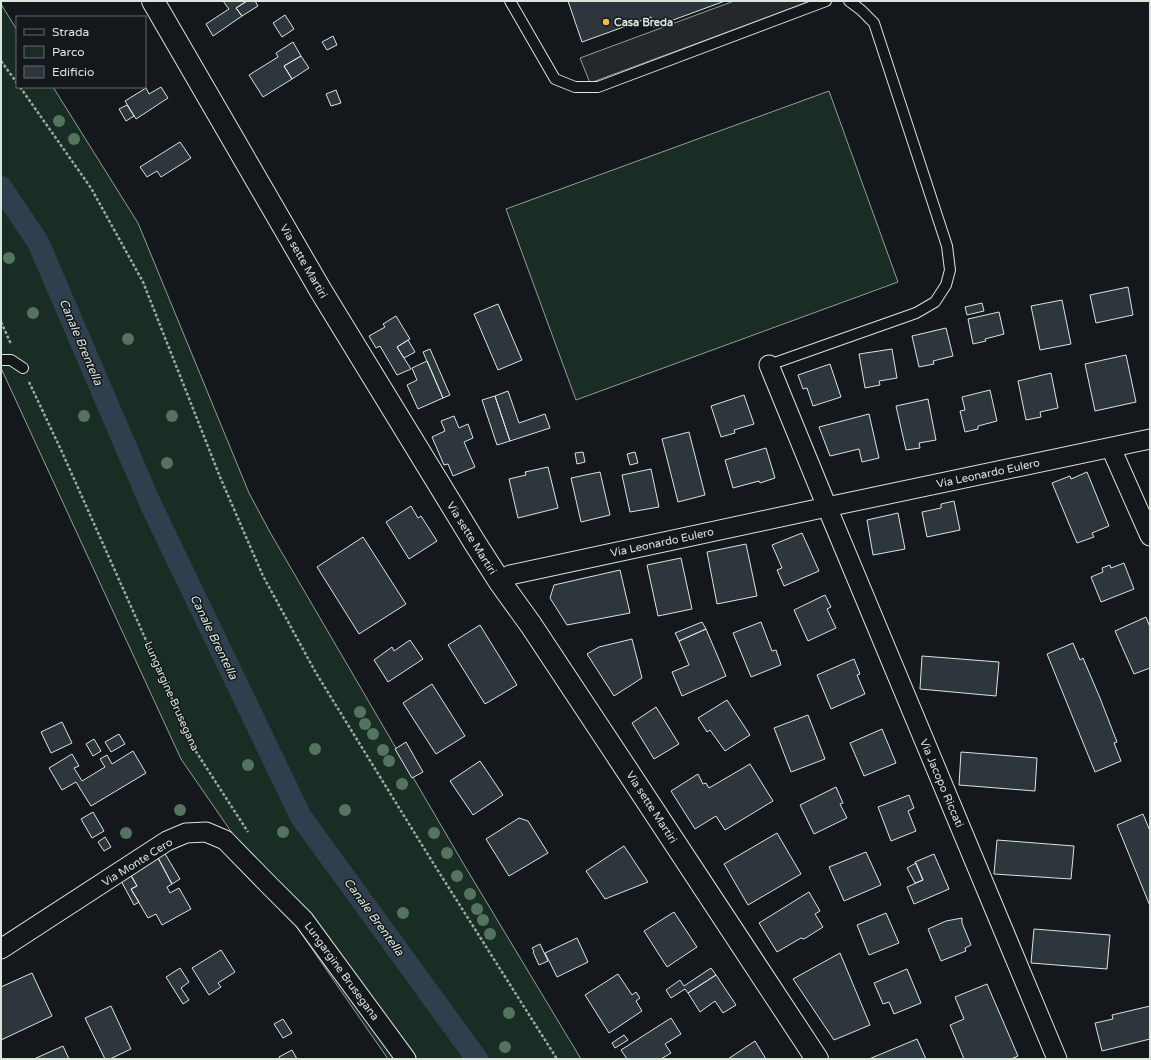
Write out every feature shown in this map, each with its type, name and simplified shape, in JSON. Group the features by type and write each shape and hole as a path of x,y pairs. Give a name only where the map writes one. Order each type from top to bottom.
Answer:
{"main road":[{"name":"Via sette Martiri","path":"153,1 321,291 475,543 613,748 817,1059"}],"street":[{"path":"770,365 827,507"},
{"name":"Via Leonardo Eulero","path":"500,582 510,575 1150,440"},
{"path":"1111,448 1150,536"},
{"name":"Via Jacopo Riccati","path":"827,507 1057,1059"},
{"name":"Via Monte Cero","path":"1,949 167,841 186,833 206,832 226,840 304,920"},
{"name":"Lungargine Brusegana","path":"304,920 406,1059"}],"lane":[{"path":"510,1 555,79 575,87 598,87 826,1"},
{"path":"770,365 916,313 935,302 946,286 950,270 947,246 874,22 849,1"},
{"path":"1,360 11,360 23,368"}],"path":[{"path":"1,61 16,82"},
{"path":"21,88 91,188 143,282 220,477 263,576 316,674 557,1059"},
{"name":"Lungargine Brusegana","path":"23,368 195,750 250,835"}],"green space":[{"path":"1,4 16,28 16,88 54,88 138,223 249,493 271,534 463,863 581,1059 388,1059 181,759 1,368"},
{"path":"829,91 898,282 576,400 506,209"}],"shaded area":[{"path":"734,1 811,1 590,83 580,58"}],"building":[{"path":"223,1 247,1 236,8 242,16 213,36 206,24 229,9"},
{"path":"247,1 255,1 258,6 242,16 236,8"},
{"name":"Casa Breda","path":"568,1 725,1 654,27 651,17 582,42"},
{"path":"285,15 294,29 282,37 273,23"},
{"path":"333,36 337,45 327,50 322,42"},
{"path":"293,42 301,56 284,66 292,79 263,97 249,75 278,57 276,53"},
{"path":"301,56 309,68 292,79 284,66"},
{"path":"161,87 168,98 136,119 125,101 146,88 149,94"},
{"path":"336,90 341,103 331,106 326,94"},
{"path":"127,105 134,116 126,121 119,109"},
{"path":"180,142 191,158 161,177 157,171 147,177 140,167"},
{"path":"1128,287 1133,315 1096,323 1090,295"},
{"path":"1062,300 1071,344 1040,350 1031,306"},
{"path":"982,303 984,311 967,315 965,307"},
{"path":"498,304 522,360 498,370 474,314"},
{"path":"999,312 1004,334 973,344 968,319"},
{"path":"396,316 410,339 397,347 411,369 397,375 380,346 376,348 369,336 385,327 383,324"},
{"path":"946,328 953,356 933,361 934,364 919,367 912,336"},
{"path":"408,340 415,352 404,358 397,347"},
{"path":"430,349 450,395 443,398 423,352"},
{"path":"892,349 897,378 879,381 880,385 865,388 859,354"},
{"path":"1126,355 1136,402 1095,411 1085,364"},
{"path":"427,361 443,398 418,409 407,385 417,380 412,368"},
{"path":"830,364 841,397 813,406 807,388 803,389 798,375"},
{"path":"1051,373 1058,408 1040,412 1041,417 1026,420 1018,381"},
{"path":"990,390 997,421 978,426 978,429 965,432 960,411 965,410 962,397"},
{"path":"508,391 519,423 545,414 550,428 510,441 495,396"},
{"path":"744,395 754,424 734,430 735,433 721,437 711,406"},
{"path":"495,396 510,441 497,445 482,400"},
{"path":"928,399 936,440 919,443 920,448 906,450 896,406"},
{"path":"869,414 879,458 862,462 859,449 830,456 819,427"},
{"path":"454,416 459,428 468,424 473,438 464,442 475,467 453,476 448,464 444,465 432,437 445,431 441,421"},
{"path":"689,432 705,495 678,502 662,439"},
{"path":"766,448 775,478 760,483 759,481 733,488 725,460"},
{"path":"583,452 585,462 577,464 575,453"},
{"path":"635,452 638,463 630,465 627,454"},
{"path":"548,467 558,508 518,518 509,479 526,475 525,472"},
{"path":"651,469 659,507 630,512 622,475"},
{"path":"600,472 610,515 581,522 571,478"},
{"path":"1087,472 1109,526 1092,533 1094,537 1077,543 1052,483 1070,476 1071,479"},
{"path":"954,501 960,530 927,537 922,512 941,508 941,504"},
{"path":"411,506 418,518 421,516 437,541 409,559 386,522"},
{"path":"898,513 905,549 873,555 867,520"},
{"path":"802,533 819,571 784,586 777,570 782,568 772,545"},
{"path":"363,537 406,604 359,634 317,567"},
{"path":"746,544 757,596 717,604 707,552"},
{"path":"681,558 692,609 658,616 647,565"},
{"path":"1124,563 1134,589 1101,602 1091,577 1103,572 1102,568 1110,565 1111,568"},
{"path":"620,570 630,613 567,625 550,598 554,585"},
{"path":"825,595 831,607 827,609 836,628 808,641 794,610"},
{"path":"1146,617 1150,627 1150,668 1134,674 1115,631"},
{"path":"702,622 706,629 679,641 675,633"},
{"path":"761,622 772,651 776,650 781,665 751,677 733,633"},
{"path":"480,625 517,685 485,704 448,645"},
{"path":"706,629 726,676 682,696 672,672 689,665 679,641"},
{"path":"632,639 642,678 614,696 587,654 599,647"},
{"path":"410,640 423,659 388,682 374,660 392,647 394,651"},
{"path":"1073,643 1080,660 1083,658 1100,698 1117,742 1114,743 1121,761 1095,772 1047,654"},
{"path":"922,656 999,662 996,696 920,689"},
{"path":"854,659 860,674 857,675 865,694 831,709 817,675"},
{"path":"432,684 465,736 436,754 403,703"},
{"path":"727,700 750,735 725,751 710,730 707,732 698,718"},
{"path":"656,707 679,744 654,759 632,723"},
{"path":"808,715 825,759 791,772 774,728"},
{"path":"62,722 72,743 51,753 41,732"},
{"path":"882,729 896,763 864,776 850,743"},
{"path":"119,734 125,744 111,752 105,742"},
{"path":"94,739 101,751 93,756 86,744"},
{"path":"406,742 423,772 412,778 395,749"},
{"path":"133,751 146,773 91,806 76,782 62,790 49,768 72,754 79,766 74,768 82,781 105,767 100,759 107,755 112,764"},
{"path":"961,752 1037,758 1035,791 959,785"},
{"path":"480,761 503,795 473,815 450,781"},
{"path":"750,764 773,801 725,830 716,816 695,829 671,791 698,774 703,784 706,783 709,788"},
{"path":"836,787 843,803 840,804 847,818 814,834 800,805"},
{"path":"909,795 914,808 908,811 916,831 891,841 878,807"},
{"path":"93,812 104,831 92,838 81,819"},
{"path":"1143,814 1150,831 1150,906 1117,825"},
{"path":"519,818 528,821 548,853 509,876 486,839"},
{"path":"777,833 801,874 748,905 724,864"},
{"path":"105,837 111,847 104,851 98,842"},
{"path":"997,840 1074,846 1071,879 994,874"},
{"path":"624,846 648,882 605,899 586,871"},
{"path":"164,852 180,879 172,884 157,856"},
{"path":"866,852 881,885 844,901 829,867"},
{"path":"934,854 949,889 914,904 907,887 923,880 915,862"},
{"path":"157,856 172,884 167,887 170,893 179,888 191,909 162,925 156,914 148,918 131,889 137,886 129,872"},
{"path":"916,863 923,880 915,883 907,868"},
{"path":"129,872 137,886 131,889 139,902 134,905 119,877"},
{"path":"809,892 820,911 815,914 823,927 804,939 801,938 777,952 759,923"},
{"path":"674,912 697,947 667,967 644,931"},
{"path":"886,913 899,943 869,955 857,925"},
{"path":"962,918 962,923 971,945 965,948 966,951 941,961 928,929 946,921"},
{"path":"1034,929 1110,935 1107,969 1031,963"},
{"path":"577,938 588,962 557,977 545,953"},
{"path":"540,944 548,961 539,965 532,948"},
{"path":"221,950 235,972 218,983 221,987 209,995 192,968"},
{"path":"840,953 870,1025 834,1040 793,979"},
{"path":"180,968 189,982 181,988 189,1000 183,1004 166,977"},
{"path":"711,968 716,975 688,993 685,989 671,998 666,990 680,980 684,986"},
{"path":"907,969 921,1003 894,1014 889,1002 883,1004 874,983"},
{"path":"32,973 52,1016 1,1040 1,987"},
{"path":"618,974 632,995 636,992 640,998 636,1001 642,1011 609,1033 585,995"},
{"path":"716,975 736,1005 723,1013 715,1001 700,1012 688,993"},
{"path":"987,984 1018,1056 1011,1059 964,1059 950,1025 964,1019 955,997"},
{"path":"111,1006 131,1049 110,1059 105,1059 85,1018"},
{"path":"1150,1006 1150,1039 1102,1051 1095,1023 1113,1019 1112,1015"},
{"path":"671,1018 681,1034 665,1044 671,1053 661,1059 627,1059 621,1050"},
{"path":"283,1019 292,1033 283,1038 274,1024"},
{"path":"624,1035 628,1040 615,1048 612,1043"},
{"path":"917,1039 926,1059 869,1059"},
{"path":"755,1041 766,1059 728,1059"},
{"path":"63,1046 69,1059 34,1059"},
{"path":"292,1050 297,1059 280,1059 279,1057"}],"waterway":[{"name":"Canale Brentella","path":"1,187 38,242 150,503 301,817 477,1059"}],"place":[{"name":"Casa Breda","path":"606,22"}]}
